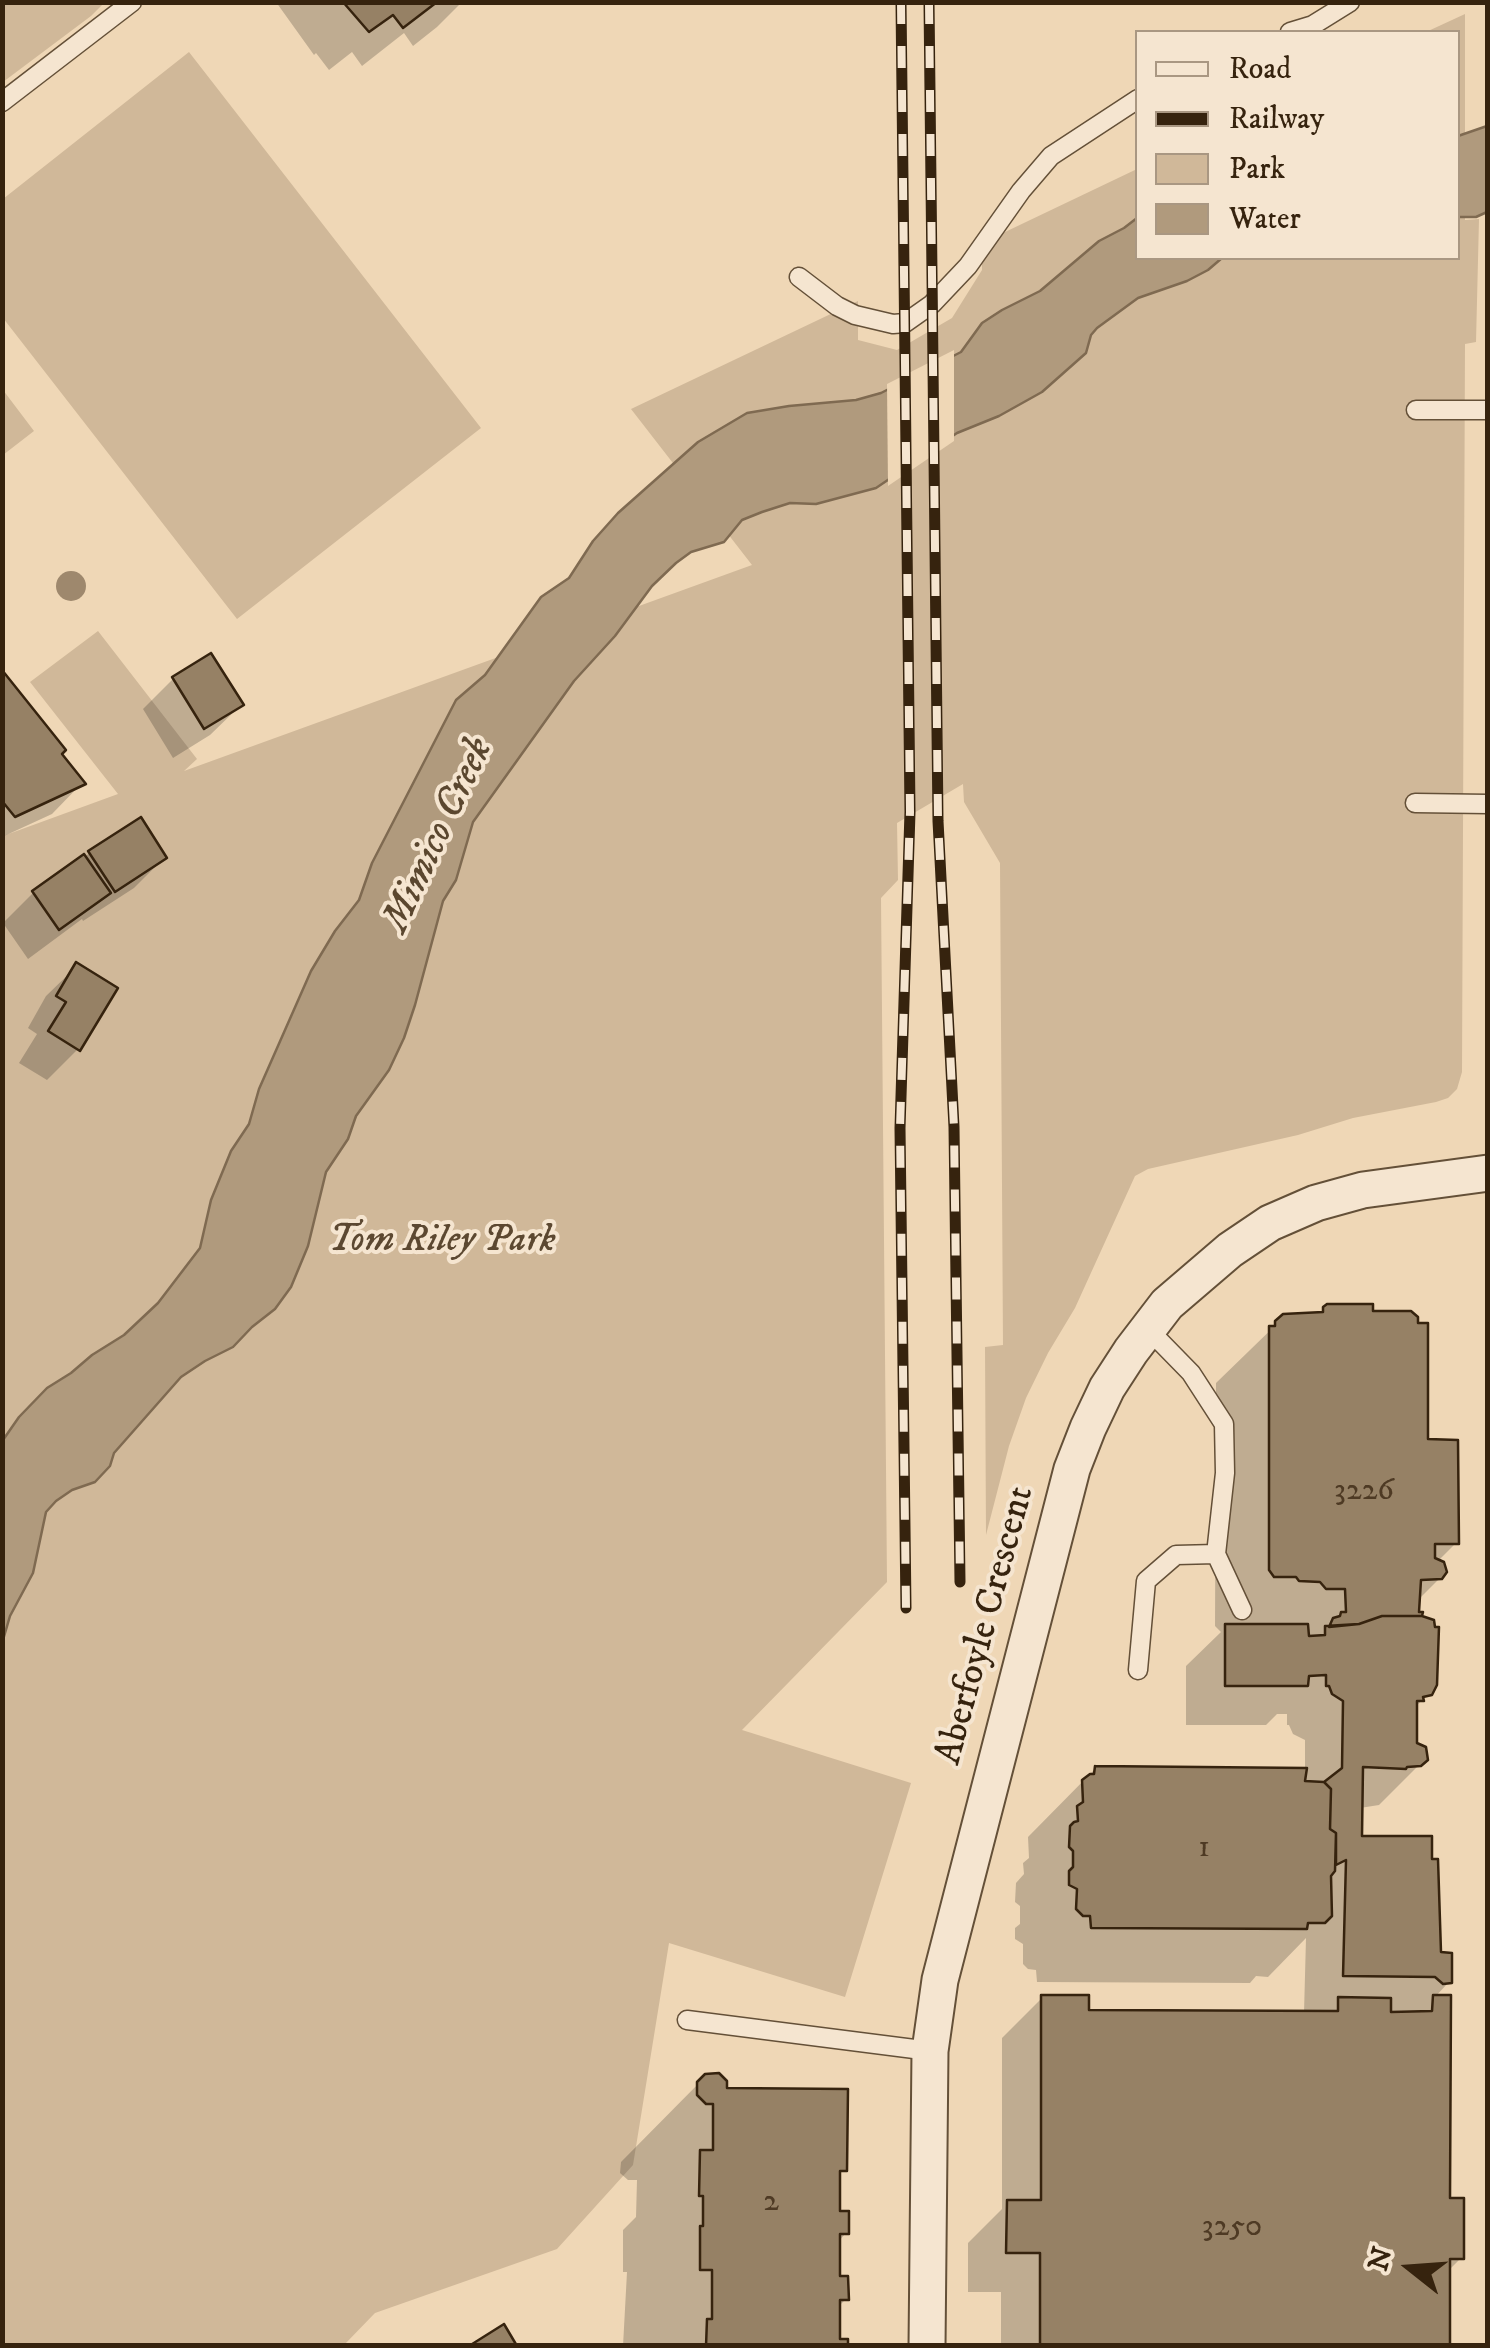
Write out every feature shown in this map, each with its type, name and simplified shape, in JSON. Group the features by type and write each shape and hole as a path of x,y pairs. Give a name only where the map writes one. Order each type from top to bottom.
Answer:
{"street":[{"name":"Aberfoyle Crescent","path":"927,2346 930,2051 940,1980 1072,1470 1107,1388 1167,1304 1230,1250 1270,1223 1363,1190 1488,1173"}],"lane":[{"path":"2,102 132,2"},
{"path":"1297,30 1313,25 1350,2"},
{"path":"799,277 855,315 905,323 932,304 968,266 1051,156 1135,102"},
{"path":"1416,410 1488,410"},
{"path":"1415,803 1488,804"},
{"path":"1147,1328 1191,1374 1224,1424 1225,1473 1216,1554 1242,1610"},
{"path":"1138,1670 1146,1581 1176,1555 1216,1554"},
{"path":"686,2020 930,2051"}],"green space":[{"path":"3,2 104,2 104,3 3,82"},
{"name":"Tom Riley Park","path":"1465,14 1465,220 1479,219 1476,342 1465,344 1462,1072 1457,1089 1436,1102 1353,1118 1298,1135 1148,1169 1135,1176 1075,1308 1026,1398 986,1535 985,1347 1003,1345 1000,863 964,802 963,784 897,823 898,880 881,898 887,1582 742,1730 911,1783 845,1997 669,1943 633,2165 557,2249 375,2313 344,2345 3,2346 3,836 118,794 30,682 98,631 197,759 184,771 752,565 631,409 858,301 858,340 897,350 952,318 982,270 982,243 1135,170 1135,260 1460,260 1460,30 1430,30"},
{"path":"189,52 481,428 237,619 3,318 3,199"},
{"path":"3,390 34,431 3,455"}],"water":[{"path":"1487,126 1487,212 1476,217 1460,217 1460,135"},
{"name":"Mimico Creek","path":"1135,220 1135,260 1220,260 1187,281 1138,298 1097,328 1086,353 1042,392 957,433 876,488 816,504 790,503 762,512 742,520 724,542 691,552 652,586 615,636 574,681 473,822 456,880 443,901 404,1038 389,1070 356,1116 348,1139 326,1172 308,1246 291,1287 275,1309 233,1347 181,1377 114,1453 110,1466 95,1482 72,1490 46,1512 33,1573 10,1616 3,1640 3,1440 47,1388 124,1335 158,1303 200,1248 211,1200 231,1151 249,1124 259,1089 311,971 359,900 372,863 456,700 485,675 541,597 569,578 593,541 618,513 698,442 747,413 856,400 881,393 961,352 982,323 1040,291 1099,241"}],"pier":[{"path":"954,350 954,441 888,486 887,384"}],"building":[{"path":"343,2 437,2 403,28 393,15 369,32"},
{"path":"211,653 244,705 204,729 172,677"},
{"path":"2,670 66,750 62,754 86,784 15,817 2,801"},
{"path":"141,817 167,858 115,892 88,851"},
{"path":"84,854 111,893 59,930 32,891"},
{"path":"76,962 118,988 80,1051 48,1031 66,1002 56,996"},
{"path":"1327,1304 1373,1304 1373,1311 1411,1311 1418,1317 1418,1323 1428,1323 1428,1439 1458,1440 1459,1544 1435,1544 1435,1558 1444,1562 1447,1572 1442,1579 1421,1580 1422,1616 1382,1616 1359,1624 1329,1627 1333,1618 1346,1612 1345,1589 1326,1589 1320,1582 1299,1581 1296,1577 1274,1577 1269,1570 1269,1326 1275,1326 1283,1314 1323,1312"},
{"path":"1382,1616 1422,1616 1434,1620 1435,1627 1439,1627 1437,1685 1432,1695 1417,1701 1417,1743 1426,1747 1428,1760 1406,1769 1363,1767 1362,1836 1432,1836 1432,1859 1438,1859 1441,1952 1452,1953 1452,1983 1443,1984 1435,1977 1343,1976 1346,1860 1336,1865 1336,1833 1330,1829 1331,1789 1324,1782 1342,1768 1343,1701 1326,1686 1326,1675 1309,1676 1308,1686 1225,1686 1225,1624 1308,1624 1309,1636 1325,1635 1325,1626 1359,1624"},
{"path":"1095,1766 1307,1768 1305,1781 1324,1782 1331,1789 1330,1829 1336,1833 1332,1916 1325,1923 1308,1923 1307,1929 1091,1928 1090,1916 1083,1916 1076,1909 1077,1889 1069,1885 1073,1851 1069,1847 1070,1826 1078,1821 1077,1806 1083,1802 1082,1780 1094,1774"},
{"path":"1041,1995 1089,1995 1089,2010 1338,2011 1338,1997 1391,1998 1391,2012 1432,2011 1433,1995 1451,1995 1450,2198 1464,2198 1464,2259 1450,2259 1450,2346 1040,2346 1040,2253 1006,2253 1007,2200 1041,2200"},
{"path":"719,2073 727,2081 727,2088 848,2089 847,2171 840,2171 840,2211 849,2211 849,2234 840,2234 840,2276 848,2276 849,2300 840,2300 840,2339 848,2339 848,2346 706,2346 707,2319 712,2319 712,2270 700,2270 700,2150 713,2150 713,2104 706,2104 697,2095 697,2082 705,2074"},
{"path":"504,2324 517,2346 469,2346"}],"railway":[{"path":"901,2 910,812 900,1128 906,1608"},
{"path":"929,2 938,821 954,1127 960,1582"}]}
